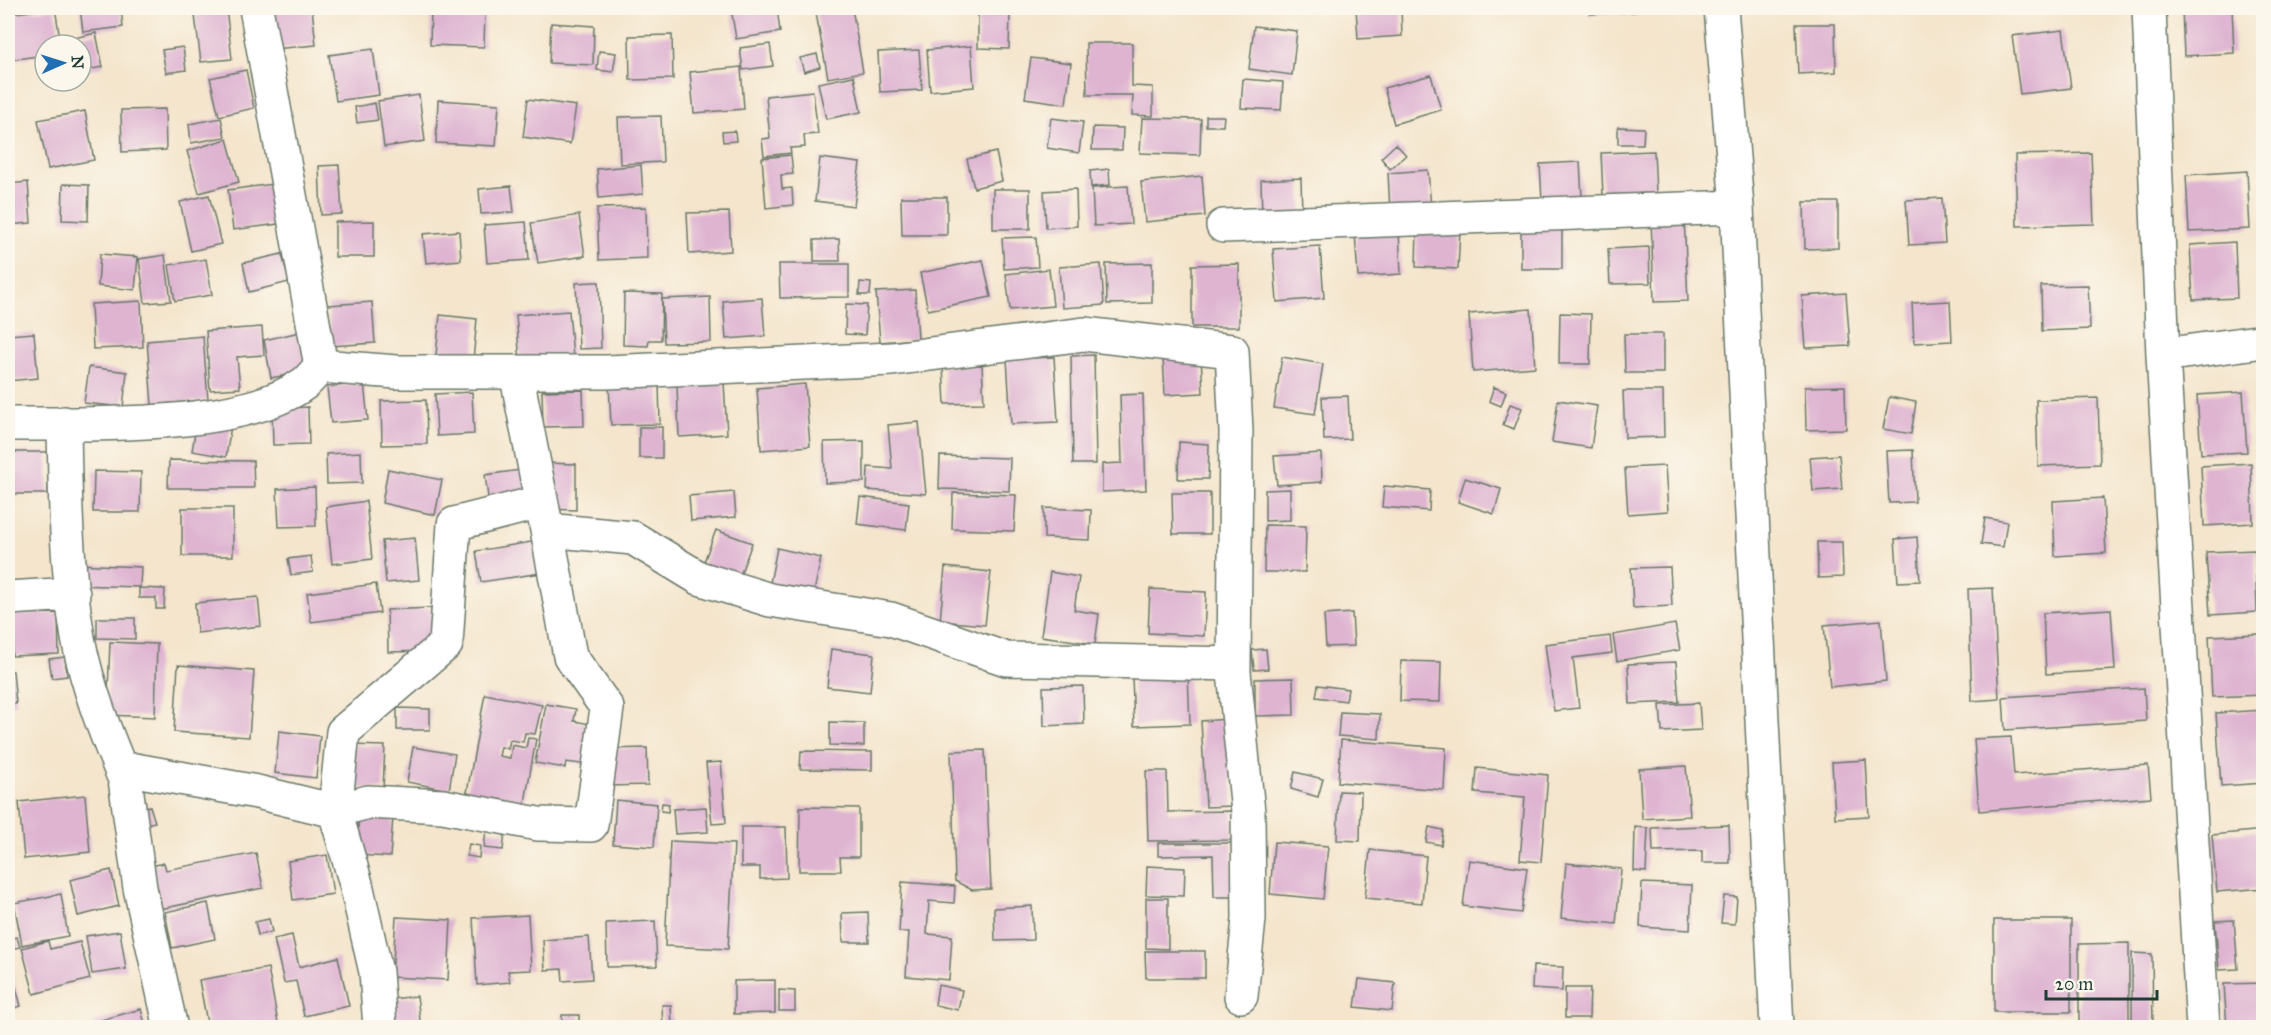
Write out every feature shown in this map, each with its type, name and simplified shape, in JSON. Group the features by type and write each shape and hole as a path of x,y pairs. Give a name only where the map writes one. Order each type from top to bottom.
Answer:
{"street":[{"path":"256,8 321,366"},
{"path":"1720,8 1737,207 1777,1028"},
{"path":"2149,8 2163,355 2204,1028"},
{"path":"1222,226 1737,207"},
{"path":"8,424 208,417 266,402 304,383 321,366 396,372 608,372 892,359 1084,334 1232,351 1236,431 1234,664 1248,812 1249,919 1241,996"},
{"path":"2163,355 2264,341"},
{"path":"126,782 125,779 135,770 257,792 335,811 368,802 443,806 538,824 591,825 607,708 570,656 516,372"},
{"path":"64,423 65,531 78,640 106,735 126,782 140,888 171,1028"},
{"path":"380,1028 376,972 356,884 335,811 343,732 446,644 454,524 544,516 633,538 699,578 770,600 891,619 1006,659 1234,664"},
{"path":"8,598 73,594"}],"building":[{"path":"55,8 59,33 33,33 33,57 10,60 8,14"},
{"path":"80,8 121,8 123,27 83,32"},
{"path":"194,8 226,8 232,59 201,62"},
{"path":"312,8 316,45 274,49 270,10"},
{"path":"431,8 485,8 484,47 430,45"},
{"path":"731,8 777,8 780,32 736,39"},
{"path":"815,8 852,8 863,72 828,78"},
{"path":"1356,8 1401,8 1402,36 1358,39"},
{"path":"1590,8 1635,8 1635,12 1590,14"},
{"path":"2182,8 2232,8 2234,53 2184,56"},
{"path":"978,14 1010,15 1009,49 978,48"},
{"path":"551,23 594,26 593,65 549,63"},
{"path":"1796,24 1835,24 1836,72 1798,74"},
{"path":"1254,26 1297,31 1292,75 1249,69"},
{"path":"2063,30 2071,88 2020,94 2012,36"},
{"path":"96,33 103,67 93,69 93,34"},
{"path":"672,35 673,79 630,80 629,36"},
{"path":"1086,43 1132,43 1132,86 1153,87 1153,116 1132,115 1133,95 1087,95"},
{"path":"770,44 773,66 743,70 740,48"},
{"path":"971,46 974,87 930,91 927,50"},
{"path":"183,47 186,70 166,73 162,50"},
{"path":"373,49 379,95 336,101 329,55"},
{"path":"919,50 922,90 880,92 878,52"},
{"path":"599,51 616,53 613,72 597,70"},
{"path":"817,54 820,67 804,72 800,58"},
{"path":"1031,58 1071,63 1066,104 1025,98"},
{"path":"741,67 744,109 694,113 690,72"},
{"path":"246,70 254,108 219,116 210,78"},
{"path":"1431,75 1441,110 1394,124 1384,88"},
{"path":"854,76 861,112 826,119 818,83"},
{"path":"1243,79 1283,82 1281,110 1241,108"},
{"path":"813,91 818,134 804,135 805,147 790,148 791,153 764,156 762,139 770,138 766,96"},
{"path":"419,95 425,141 384,147 378,101"},
{"path":"528,99 576,106 570,144 523,137"},
{"path":"438,100 499,104 496,146 436,143"},
{"path":"375,103 378,120 357,123 355,107"},
{"path":"165,109 166,150 122,152 121,110"},
{"path":"85,111 94,160 48,169 38,120"},
{"path":"661,116 663,162 620,164 618,117"},
{"path":"1206,116 1224,116 1223,126 1206,126"},
{"path":"221,118 225,137 191,143 189,124"},
{"path":"1051,118 1083,122 1079,153 1047,148"},
{"path":"1142,118 1201,119 1200,155 1140,153"},
{"path":"1093,127 1123,128 1122,150 1092,150"},
{"path":"1618,127 1644,128 1643,144 1618,144"},
{"path":"735,131 736,141 723,142 722,132"},
{"path":"227,139 239,182 199,193 187,151"},
{"path":"1396,144 1406,155 1390,169 1381,158"},
{"path":"1654,151 1656,193 1603,195 1601,153"},
{"path":"996,152 1002,181 974,188 967,159"},
{"path":"2091,153 2094,224 2017,226 2015,155"},
{"path":"791,155 793,174 781,175 782,189 792,188 793,205 766,208 762,158"},
{"path":"820,158 860,163 854,206 815,201"},
{"path":"1580,162 1582,198 1542,201 1540,164"},
{"path":"339,165 342,214 321,215 319,166"},
{"path":"641,165 643,194 599,198 597,169"},
{"path":"1109,169 1110,185 1091,187 1090,171"},
{"path":"1428,170 1431,208 1390,211 1388,173"},
{"path":"2247,171 2250,229 2189,232 2186,175"},
{"path":"1202,176 1205,216 1145,222 1141,182"},
{"path":"1301,178 1302,214 1262,216 1261,180"},
{"path":"28,182 31,223 8,225 8,184"},
{"path":"63,184 89,185 88,221 62,220"},
{"path":"273,184 278,224 233,230 228,190"},
{"path":"511,186 514,212 481,214 479,189"},
{"path":"1128,186 1131,224 1094,226 1092,188"},
{"path":"993,189 1030,189 1030,229 993,229"},
{"path":"1076,189 1077,226 1046,228 1044,191"},
{"path":"209,195 221,244 191,251 180,202"},
{"path":"901,197 947,197 947,235 902,235"},
{"path":"1942,198 1945,243 1909,245 1906,200"},
{"path":"1804,202 1838,202 1838,248 1805,249"},
{"path":"646,207 647,258 599,260 597,208"},
{"path":"729,212 731,251 689,254 687,213"},
{"path":"579,215 585,256 538,263 531,223"},
{"path":"1684,217 1688,301 1654,302 1651,218"},
{"path":"374,221 374,257 335,257 335,222"},
{"path":"526,222 529,260 487,263 484,225"},
{"path":"1562,225 1562,269 1521,269 1521,226"},
{"path":"1417,227 1460,229 1458,269 1416,267"},
{"path":"1399,230 1401,274 1358,277 1355,234"},
{"path":"459,231 461,260 426,263 423,234"},
{"path":"1036,237 1038,267 1004,269 1002,238"},
{"path":"839,239 840,261 814,261 814,240"},
{"path":"2235,242 2237,298 2193,300 2190,245"},
{"path":"1320,246 1324,298 1277,302 1273,249"},
{"path":"1649,247 1650,283 1610,284 1608,249"},
{"path":"100,254 138,257 135,290 98,286"},
{"path":"282,254 289,282 249,292 243,263"},
{"path":"165,255 171,301 145,303 139,259"},
{"path":"206,259 212,295 175,301 169,265"},
{"path":"983,260 991,297 928,310 920,273"},
{"path":"1152,263 1152,303 1107,304 1106,264"},
{"path":"779,264 849,264 849,297 780,298"},
{"path":"1101,264 1104,305 1062,308 1059,267"},
{"path":"1239,264 1239,327 1192,327 1192,265"},
{"path":"1049,269 1053,306 1010,310 1006,274"},
{"path":"599,282 601,348 579,349 576,283"},
{"path":"860,282 871,283 870,295 859,295"},
{"path":"2088,285 2090,329 2042,331 2041,286"},
{"path":"915,290 918,339 880,342 876,292"},
{"path":"624,293 662,294 661,340 649,340 648,346 623,345"},
{"path":"1846,293 1850,346 1806,348 1802,296"},
{"path":"710,297 711,342 664,343 662,299"},
{"path":"762,298 765,336 726,339 723,301"},
{"path":"141,301 143,347 93,349 91,304"},
{"path":"1950,301 1952,341 1914,343 1912,303"},
{"path":"372,302 375,343 331,346 328,305"},
{"path":"846,304 867,305 865,335 845,334"},
{"path":"1531,309 1535,367 1473,372 1469,314"},
{"path":"569,311 573,357 520,362 516,315"},
{"path":"1560,313 1591,314 1590,364 1559,364"},
{"path":"440,315 477,319 473,360 436,355"},
{"path":"262,327 264,355 237,357 240,388 210,390 206,331"},
{"path":"300,332 308,371 271,378 264,340"},
{"path":"34,333 38,378 8,381 8,335"},
{"path":"1624,334 1663,334 1663,373 1625,373"},
{"path":"203,336 208,400 152,405 147,341"},
{"path":"1094,355 1096,464 1073,464 1071,356"},
{"path":"1201,356 1203,393 1165,395 1163,357"},
{"path":"1054,357 1058,422 1011,424 1007,359"},
{"path":"1282,357 1323,364 1315,414 1274,408"},
{"path":"982,365 984,403 945,404 943,366"},
{"path":"89,367 127,372 123,407 84,403"},
{"path":"659,382 660,424 611,425 609,384"},
{"path":"724,382 727,434 679,437 677,385"},
{"path":"364,383 368,420 331,423 327,387"},
{"path":"805,384 810,446 761,450 757,388"},
{"path":"1845,386 1846,429 1806,430 1805,387"},
{"path":"1494,387 1506,392 1501,406 1489,401"},
{"path":"583,390 584,426 543,427 542,391"},
{"path":"1623,391 1663,391 1664,437 1625,438"},
{"path":"472,392 474,434 437,436 435,394"},
{"path":"2243,392 2247,452 2201,454 2197,395"},
{"path":"1143,394 1146,490 1102,492 1102,464 1122,463 1120,395"},
{"path":"1348,396 1350,439 1324,440 1322,397"},
{"path":"1889,397 1916,402 1911,434 1883,429"},
{"path":"2098,398 2100,464 2038,466 2036,400"},
{"path":"426,400 427,444 382,445 381,401"},
{"path":"1558,400 1597,406 1591,448 1552,442"},
{"path":"1510,404 1522,408 1514,429 1503,425"},
{"path":"308,407 309,444 273,445 272,409"},
{"path":"198,415 232,420 226,457 192,451"},
{"path":"919,422 926,494 867,490 868,467 892,469 888,425"},
{"path":"639,427 662,427 662,458 639,458"},
{"path":"864,441 864,482 825,483 824,442"},
{"path":"1179,442 1209,444 1208,479 1178,479"},
{"path":"1913,450 1915,502 1889,503 1886,451"},
{"path":"8,452 48,452 48,494 8,494"},
{"path":"361,452 362,483 327,484 326,454"},
{"path":"1321,453 1322,482 1277,485 1274,456"},
{"path":"1839,455 1842,489 1813,491 1810,457"},
{"path":"940,456 1010,458 1009,491 939,489"},
{"path":"169,460 253,461 254,488 168,488"},
{"path":"545,463 576,464 576,510 544,509"},
{"path":"2251,463 2253,523 2204,526 2201,466"},
{"path":"1665,466 1668,511 1628,514 1625,468"},
{"path":"388,469 442,480 435,515 382,503"},
{"path":"527,469 530,491 488,497 485,475"},
{"path":"94,471 141,472 140,512 93,512"},
{"path":"1465,478 1501,489 1494,514 1458,502"},
{"path":"1384,486 1430,490 1429,511 1382,507"},
{"path":"315,487 316,526 279,527 277,489"},
{"path":"1290,489 1290,520 1265,521 1265,490"},
{"path":"734,492 736,517 691,521 689,496"},
{"path":"953,493 1016,495 1014,531 952,529"},
{"path":"1172,493 1210,493 1210,534 1173,534"},
{"path":"860,497 909,503 906,530 857,524"},
{"path":"2103,498 2106,553 2055,556 2053,501"},
{"path":"366,501 372,559 332,564 326,507"},
{"path":"182,508 233,508 233,556 182,556"},
{"path":"1044,508 1091,510 1090,540 1044,538"},
{"path":"1985,518 2007,522 2003,547 1981,544"},
{"path":"1265,525 1306,526 1305,572 1264,572"},
{"path":"716,530 752,543 738,581 702,567"},
{"path":"1917,537 1920,581 1898,582 1895,539"},
{"path":"415,538 419,580 386,583 382,541"},
{"path":"537,541 541,573 481,582 476,551"},
{"path":"1817,542 1842,542 1843,577 1818,578"},
{"path":"777,548 821,558 813,597 769,588"},
{"path":"2255,550 2257,612 2210,615 2206,552"},
{"path":"311,556 313,572 291,575 288,559"},
{"path":"76,564 141,567 140,587 75,585"},
{"path":"945,567 991,572 985,625 940,621"},
{"path":"1670,567 1672,606 1633,608 1631,568"},
{"path":"1050,572 1079,577 1074,610 1099,614 1095,644 1041,636"},
{"path":"376,584 380,613 311,622 307,593"},
{"path":"139,588 165,589 164,609 156,609 156,598 139,598"},
{"path":"1993,588 1999,699 1972,701 1968,589"},
{"path":"1150,589 1206,592 1204,636 1148,633"},
{"path":"258,597 261,626 197,633 195,603"},
{"path":"431,608 433,651 388,652 387,610"},
{"path":"2111,609 2115,670 2046,674 2043,613"},
{"path":"58,613 59,654 12,656 10,614"},
{"path":"1352,613 1354,646 1326,647 1324,615"},
{"path":"97,618 135,618 135,639 97,638"},
{"path":"1881,620 1886,681 1830,687 1824,625"},
{"path":"1675,624 1680,650 1617,661 1613,635"},
{"path":"2260,634 2263,695 2212,697 2209,636"},
{"path":"1610,636 1612,653 1573,658 1579,708 1554,711 1545,644"},
{"path":"110,642 157,644 155,717 107,715"},
{"path":"831,649 874,654 870,692 827,687"},
{"path":"1266,649 1268,669 1254,670 1252,650"},
{"path":"65,657 67,676 52,678 49,659"},
{"path":"1401,661 1441,662 1440,702 1400,701"},
{"path":"1676,662 1679,702 1630,704 1628,664"},
{"path":"178,665 254,671 249,737 174,732"},
{"path":"8,671 13,671 16,704 8,704"},
{"path":"1188,674 1190,724 1134,726 1132,677"},
{"path":"1293,678 1294,715 1255,716 1255,679"},
{"path":"1318,685 1348,689 1346,701 1316,697"},
{"path":"1083,686 1084,724 1044,726 1043,687"},
{"path":"2144,688 2146,721 2005,730 2003,697"},
{"path":"485,694 542,705 535,734 525,733 523,742 510,740 508,749 501,747 499,756 510,758 512,745 526,748 528,738 536,739 524,808 466,798"},
{"path":"1699,703 1701,730 1662,732 1660,705"},
{"path":"546,704 576,709 574,721 596,725 589,765 566,762 565,768 535,763"},
{"path":"397,708 430,709 430,730 397,730"},
{"path":"2264,710 2264,783 2221,786 2216,713"},
{"path":"1340,712 1380,714 1379,739 1338,736"},
{"path":"1228,719 1233,806 1206,807 1201,721"},
{"path":"830,722 864,723 864,746 830,745"},
{"path":"279,731 320,736 316,778 275,773"},
{"path":"2011,737 2014,775 2148,765 2151,797 1979,811 1974,739"},
{"path":"1341,740 1446,748 1444,790 1338,782"},
{"path":"349,745 385,746 383,789 348,788"},
{"path":"413,747 455,754 449,790 407,782"},
{"path":"647,748 648,785 607,786 606,749"},
{"path":"985,750 991,889 972,890 955,881 951,751"},
{"path":"801,751 872,752 872,770 800,769"},
{"path":"1866,760 1869,816 1835,818 1832,762"},
{"path":"721,762 726,823 712,824 706,763"},
{"path":"1686,766 1690,816 1642,819 1639,769"},
{"path":"1477,768 1548,775 1541,862 1520,860 1525,797 1475,793"},
{"path":"1146,771 1167,771 1168,812 1233,811 1233,840 1148,841"},
{"path":"1295,772 1323,779 1318,797 1291,789"},
{"path":"1339,791 1361,792 1360,841 1337,840"},
{"path":"85,795 90,852 24,859 19,802"},
{"path":"616,800 657,804 654,847 613,844"},
{"path":"662,803 669,804 668,812 661,811"},
{"path":"150,806 155,822 141,825 137,809"},
{"path":"706,807 708,832 675,834 673,809"},
{"path":"800,807 859,808 859,857 840,857 841,871 799,871"},
{"path":"359,815 393,817 390,857 356,855"},
{"path":"1729,825 1730,863 1702,863 1702,851 1653,852 1652,828"},
{"path":"741,827 786,827 787,878 760,879 760,867 741,867"},
{"path":"1429,827 1443,830 1441,845 1426,842"},
{"path":"1635,827 1648,828 1646,872 1634,871"},
{"path":"486,830 505,832 503,850 484,848"},
{"path":"2264,830 2264,888 2217,892 2212,835"},
{"path":"670,841 734,844 728,949 665,946"},
{"path":"1274,842 1328,846 1323,899 1270,894"},
{"path":"1158,843 1232,843 1232,897 1214,897 1213,855 1158,856"},
{"path":"469,844 480,846 479,858 467,856"},
{"path":"1370,850 1426,856 1422,903 1365,898"},
{"path":"256,853 263,888 155,910 147,867 164,863 166,870"},
{"path":"327,855 333,894 293,900 288,861"},
{"path":"1469,860 1527,868 1521,913 1463,906"},
{"path":"1566,863 1621,869 1616,924 1561,918"},
{"path":"1147,866 1185,868 1184,896 1146,895"},
{"path":"111,870 119,906 78,916 70,880"},
{"path":"902,882 955,886 954,903 929,901 927,934 952,936 949,980 906,976 909,932 899,932"},
{"path":"1642,883 1692,885 1690,930 1640,927"},
{"path":"61,894 68,936 22,945 14,903"},
{"path":"1724,896 1737,897 1735,924 1721,923"},
{"path":"1146,898 1168,898 1168,949 1146,948"},
{"path":"208,903 215,939 172,948 165,912"},
{"path":"1032,906 1033,940 995,941 994,908"},
{"path":"868,912 869,942 843,942 842,913"},
{"path":"528,915 531,970 508,971 510,982 477,985 473,918"},
{"path":"396,917 451,920 448,980 392,977"},
{"path":"269,919 272,932 258,935 255,922"},
{"path":"1994,920 2071,920 2071,1012 1994,1012"},
{"path":"2234,920 2238,969 2219,970 2215,921"},
{"path":"655,921 657,966 607,967 606,923"},
{"path":"120,931 126,969 92,974 86,936"},
{"path":"292,935 299,967 338,957 349,1006 304,1016 296,981 284,983 274,939"},
{"path":"17,937 20,947 8,950 8,939"},
{"path":"589,937 592,979 563,981 562,969 545,970 543,940"},
{"path":"48,941 50,949 80,942 90,979 34,994 22,948"},
{"path":"2129,943 2129,1027 2079,1027 2079,944"},
{"path":"1145,951 1205,951 1205,978 1146,978"},
{"path":"2132,953 2152,954 2153,1028 2132,1028"},
{"path":"10,966 21,1006 8,1010 8,967"},
{"path":"1533,966 1563,967 1562,991 1532,989"},
{"path":"268,968 278,1023 248,1028 208,1028 199,980"},
{"path":"1359,979 1395,983 1392,1011 1355,1007"},
{"path":"775,980 775,1013 734,1014 734,981"},
{"path":"2264,983 2264,1028 2227,1028 2224,984"},
{"path":"938,985 962,990 958,1010 935,1005"},
{"path":"1565,988 1590,988 1589,1018 1565,1018"},
{"path":"779,990 795,991 795,1011 779,1011"},
{"path":"417,996 421,1028 388,1028 384,1000"},
{"path":"662,1005 671,1005 672,1028 663,1028"},
{"path":"141,1009 146,1028 95,1028 94,1022"},
{"path":"562,1015 579,1015 579,1028 562,1028"}]}
